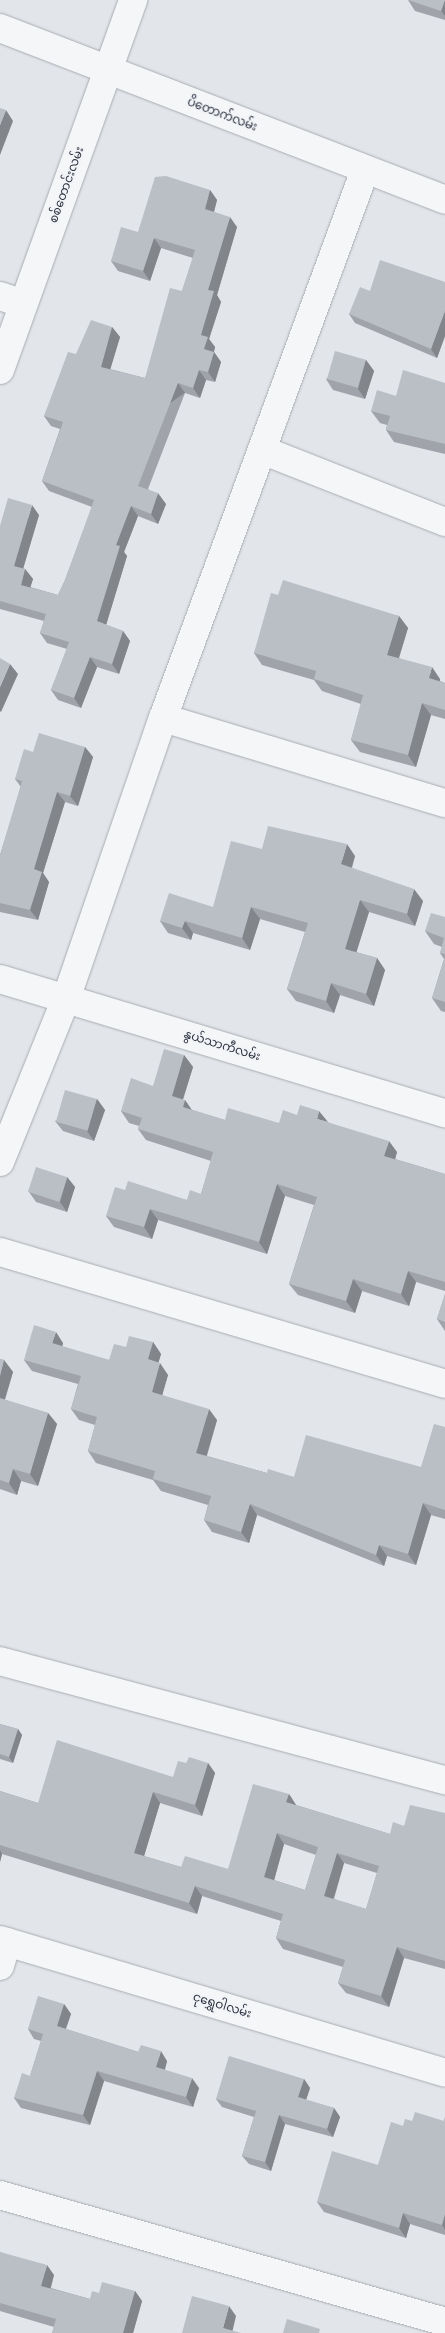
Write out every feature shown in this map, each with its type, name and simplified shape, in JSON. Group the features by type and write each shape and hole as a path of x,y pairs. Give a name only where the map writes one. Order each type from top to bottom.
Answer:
{"street":[{"name":"စစ်တောင်းလမ်း","path":"0,370 12,300 108,72 133,0"},
{"name":"ပိတောက်လမ်း","path":"0,28 108,72 445,200"},
{"path":"0,1162 66,999 163,718 365,170"},
{"path":"262,450 445,522"},
{"path":"163,718 445,803"},
{"name":"နွယ်သာကီလမ်း","path":"0,979 445,1113"},
{"path":"0,1252 445,1384"},
{"path":"0,1661 445,1780"},
{"name":"ငုရွှေဝါလမ်း","path":"2,1949 445,2073"},
{"path":"0,2195 445,2322"}],"building":[{"path":"408,0 445,0 441,11"},
{"path":"0,108 6,110 0,125"},
{"path":"166,176 210,190 205,209 230,217 208,290 214,291 201,335 208,337 204,349 214,352 208,372 199,370 193,388 178,383 138,486 158,493 151,514 131,506 116,545 120,546 97,621 123,631 112,664 90,657 74,698 51,690 69,642 40,633 46,614 0,601 0,526 8,498 32,505 14,566 25,569 21,585 58,595 94,500 42,481 63,422 44,416 68,352 76,354 91,320 112,327 101,367 145,378 170,288 182,291 195,250 154,238 143,271 111,261 121,227 138,232 155,177"},
{"path":"380,260 445,282 445,311 431,349 349,314 360,287 370,291"},
{"path":"335,351 366,360 358,388 327,379"},
{"path":"403,370 445,383 445,444 386,430 390,416 371,411 377,390 396,396"},
{"path":"283,580 399,616 387,655 432,667 429,678 445,683 445,710 422,703 408,755 351,740 363,695 314,679 316,671 254,653 271,593 278,595"},
{"path":"0,658 10,664 0,687"},
{"path":"39,733 85,747 70,796 57,792 34,869 42,872 30,910 0,903 0,855 22,781 15,779 24,749 33,752"},
{"path":"268,826 347,844 341,864 414,889 407,914 360,900 345,949 377,958 366,994 331,983 326,1001 287,989 308,923 251,907 242,938 185,921 182,928 160,921 169,893 213,907 231,841 262,849"},
{"path":"431,913 445,917 445,954 440,953 444,938 425,931"},
{"path":"445,957 445,1002 432,998"},
{"path":"164,1049 184,1055 172,1096 185,1100 183,1107 225,1120 228,1108 279,1123 283,1110 297,1115 300,1105 319,1111 317,1119 389,1141 384,1156 445,1174 445,1282 408,1271 401,1294 353,1279 346,1301 289,1284 317,1197 277,1184 259,1242 150,1209 144,1227 106,1216 115,1187 125,1190 128,1181 187,1200 190,1190 201,1194 213,1152 138,1129 142,1118 121,1111 131,1078 153,1086"},
{"path":"65,1090 97,1099 88,1131 56,1122"},
{"path":"36,1167 67,1177 59,1202 28,1192"},
{"path":"445,1294 445,1322 437,1319"},
{"path":"34,1325 56,1332 52,1343 109,1360 114,1344 126,1347 129,1336 153,1342 148,1359 160,1363 152,1392 209,1409 196,1453 267,1473 268,1469 294,1477 306,1435 421,1467 434,1424 445,1427 445,1510 423,1503 408,1554 379,1545 376,1555 250,1504 241,1532 204,1520 211,1496 153,1479 155,1471 88,1451 97,1417 71,1409 81,1376 24,1360"},
{"path":"0,1359 4,1360 0,1376"},
{"path":"0,1398 48,1413 30,1474 13,1469 9,1483 0,1480"},
{"path":"0,1724 18,1729 9,1757 0,1754"},
{"path":"57,1740 173,1777 178,1761 186,1763 189,1757 208,1763 195,1805 153,1792 134,1853 181,1867 185,1856 228,1869 253,1784 289,1794 286,1802 390,1834 393,1822 404,1826 410,1805 445,1813 445,1961 397,1947 381,1996 338,1983 345,1960 276,1938 283,1914 195,1886 189,1903 0,1845 0,1791 38,1803","holes":["277,1833 318,1847 305,1890 264,1877","337,1853 379,1866 366,1909 324,1896"]},
{"path":"38,1996 64,2004 57,2026 138,2052 141,2045 161,2051 156,2067 192,2078 186,2097 97,2071 83,2115 14,2098 22,2073 30,2076 43,2034 28,2029"},
{"path":"229,2056 304,2079 298,2097 334,2108 327,2129 279,2115 265,2162 242,2156 256,2111 216,2099"},
{"path":"415,2112 444,2121 445,2117 445,2214 442,2225 403,2213 399,2228 317,2202 332,2151 378,2165 391,2122 403,2126 405,2119 412,2121"},
{"path":"0,2252 47,2265 41,2286 90,2299 92,2291 99,2293 102,2282 135,2291 123,2333 52,2333 56,2319 0,2303"},
{"path":"192,2296 229,2306 223,2328 241,2333 182,2333"},
{"path":"287,2319 320,2329 319,2333 283,2333"}]}
